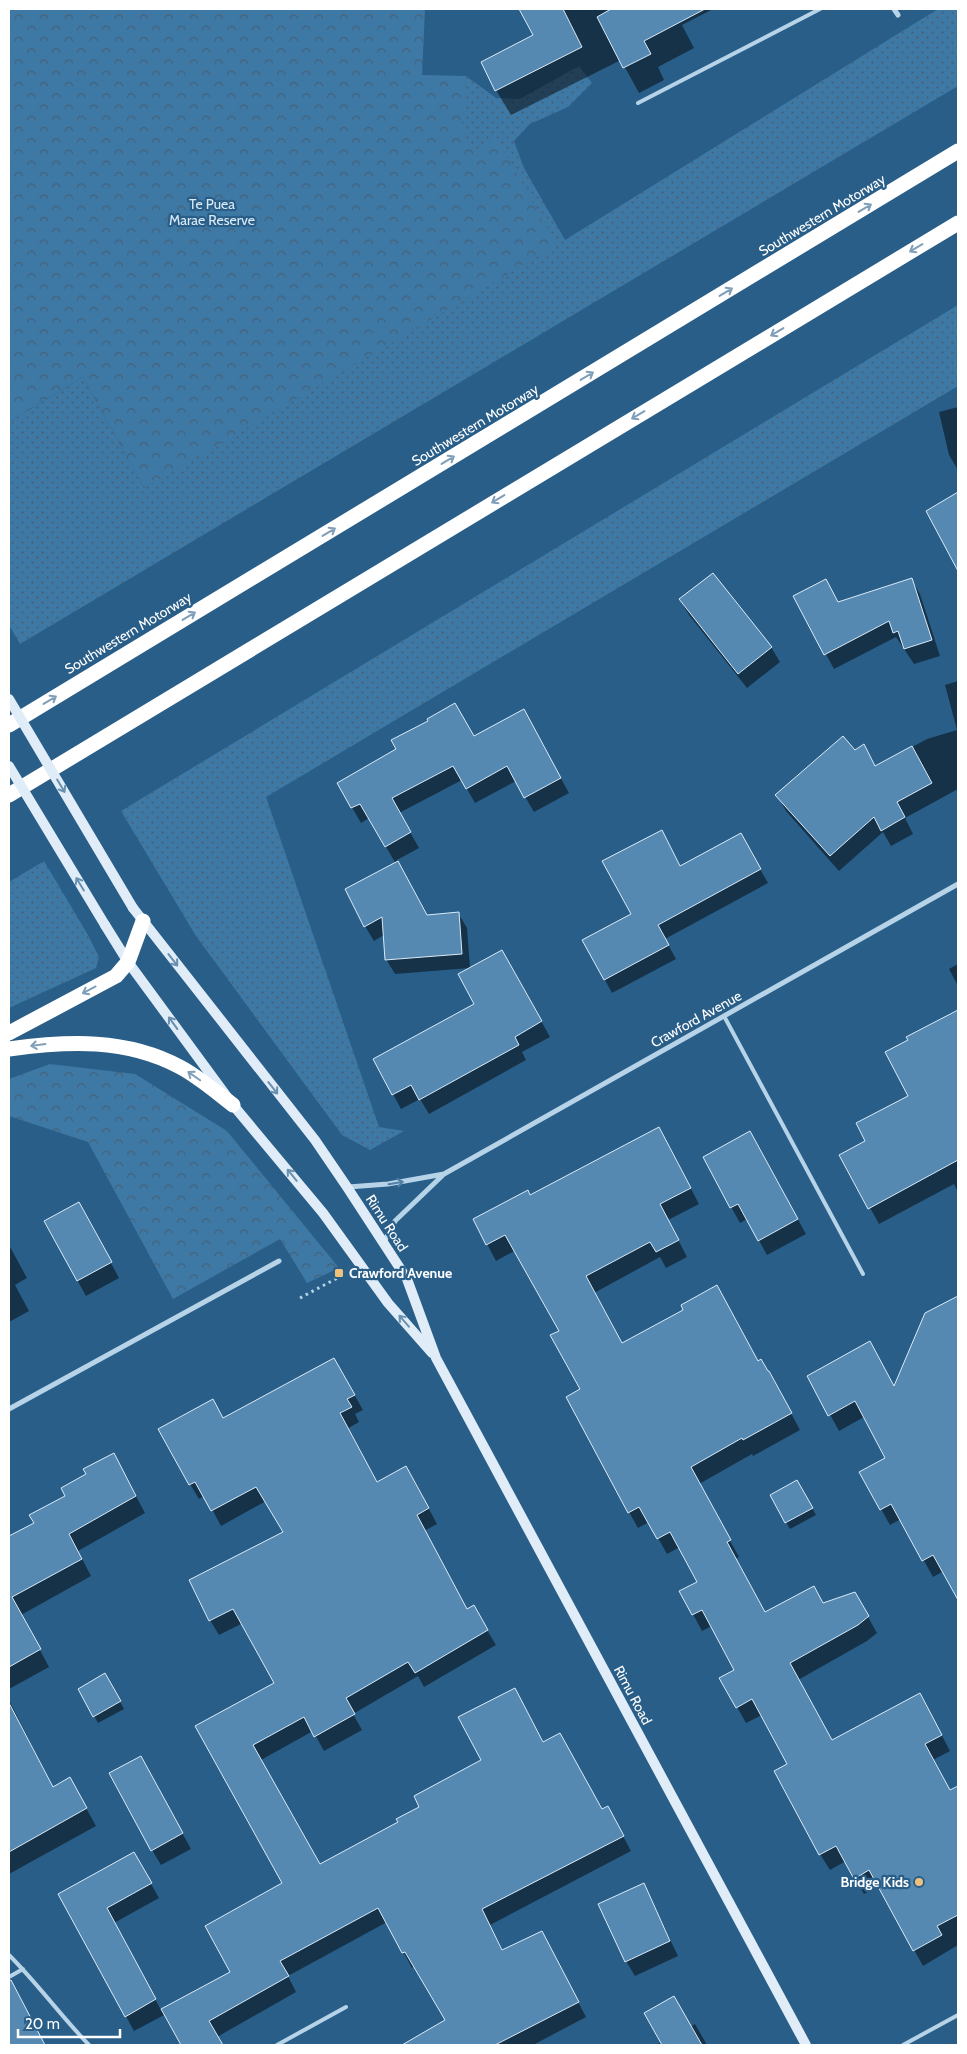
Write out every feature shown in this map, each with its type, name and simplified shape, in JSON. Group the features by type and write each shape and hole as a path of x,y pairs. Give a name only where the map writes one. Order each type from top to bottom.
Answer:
{"highway":[{"name":"Southwestern Motorway","path":"9,725 958,151"},
{"path":"9,795 958,223"},
{"path":"9,1033 116,976 128,962 143,922"},
{"path":"9,1049 79,1042 112,1046 152,1055 181,1068 233,1105"}],"main road":[{"name":"Rimu Road","path":"9,699 143,922 315,1140 348,1187 407,1279 436,1358 806,2045"},
{"name":"Rimu Road","path":"9,766 128,962 233,1105 323,1213 388,1303 436,1358"}],"street":[{"path":"894,9 898,15"},
{"name":"Crawford Avenue","path":"384,1243 395,1221 444,1174 958,884"},
{"name":"Crawford Avenue","path":"348,1187 388,1184 444,1174"},
{"path":"9,1409 280,1261"}],"lane":[{"path":"638,102 820,9"},
{"path":"724,1016 863,1274"},
{"path":"9,1955 23,1969 62,2017 89,2045"},
{"path":"9,1977 23,1969"},
{"path":"276,2045 346,2007"},
{"path":"903,2045 958,2015"}],"path":[{"path":"300,1298 362,1266"}],"green space":[{"name":"Te Puea Marae Reserve","path":"9,9 425,9 422,75 466,76 462,129 473,152 496,136 557,245 144,488 83,377 9,422"},
{"path":"938,9 958,9 958,86 20,644 9,625 9,422 83,377 144,488 419,81 466,76 496,98 520,99 579,66 592,83 568,107 530,124 514,141 524,168 565,240"},
{"path":"958,305 958,386 266,797 379,1127 404,1131 370,1150 342,1135 196,936 121,811"},
{"path":"44,861 99,957 96,968 9,1008 9,882"},
{"path":"50,1064 135,1074 227,1131 339,1268 307,1283 280,1239 173,1299 88,1142 9,1116 9,1079"}],"building":[{"path":"519,9 563,9 582,47 495,91 481,62 533,35"},
{"path":"611,9 705,9 644,41 651,54 623,68 597,17"},
{"path":"958,492 958,571 926,511"},
{"path":"713,573 772,647 738,674 679,599"},
{"path":"912,578 932,640 904,649 898,631 893,633 889,621 824,655 793,596 826,579 838,602"},
{"path":"455,703 474,736 524,709 561,778 524,798 507,766 466,789 453,766 392,798 411,832 385,847 360,804 351,808 337,783 396,749 391,740 428,721 427,719"},
{"path":"843,736 855,750 864,744 875,766 912,746 932,783 897,802 905,817 881,831 874,817 830,856 775,795"},
{"path":"662,830 680,866 741,833 761,869 658,925 669,945 604,980 582,940 631,914 602,861"},
{"path":"398,861 427,915 459,912 462,954 385,960 382,917 364,927 345,889"},
{"path":"502,950 542,1021 515,1037 519,1045 419,1100 411,1085 392,1095 373,1059 474,1004 458,974"},
{"path":"958,1010 958,1160 868,1209 839,1155 865,1141 856,1123 908,1096 885,1052 908,1040 906,1037"},
{"path":"659,1127 691,1188 660,1204 679,1240 656,1252 650,1242 586,1276 622,1343 683,1310 681,1305 717,1285 758,1361 761,1359 769,1371 792,1413 743,1440 742,1438 691,1467 731,1540 727,1542 765,1612 814,1586 823,1603 855,1592 869,1616 858,1625 790,1663 832,1740 920,1693 942,1735 925,1744 950,1790 958,1786 958,1915 937,1926 942,1935 913,1951 869,1870 854,1879 836,1846 819,1855 774,1771 787,1764 752,1699 736,1708 719,1678 734,1670 702,1610 692,1615 679,1591 697,1582 670,1532 657,1539 639,1507 628,1513 566,1397 580,1389 550,1335 559,1331 505,1235 486,1245 473,1219 528,1190 530,1195"},
{"path":"750,1131 798,1219 758,1241 738,1204 730,1208 703,1157"},
{"path":"79,1202 112,1262 77,1281 44,1221"},
{"path":"958,1296 958,1600 933,1555 922,1561 891,1504 880,1510 859,1472 885,1458 855,1401 828,1416 807,1376 870,1341 894,1386 925,1313"},
{"path":"334,1358 355,1395 347,1399 352,1407 340,1413 377,1482 406,1466 429,1508 417,1515 467,1609 474,1605 488,1630 415,1673 408,1662 346,1698 355,1714 314,1737 304,1717 253,1745 320,1864 398,1822 396,1819 419,1807 414,1796 481,1760 458,1717 515,1688 543,1742 560,1733 602,1809 608,1806 624,1836 482,1909 502,1950 542,1931 579,2002 495,2045 402,2045 445,2020 405,1952 402,1953 378,1908 280,1961 289,1976 209,2021 223,2045 181,2045 161,2009 230,1972 205,1926 282,1883 195,1726 274,1683 233,1609 209,1621 189,1580 283,1532 256,1487 211,1511 195,1482 189,1485 158,1429 213,1399 223,1418"},
{"path":"114,1453 136,1496 69,1534 82,1559 12,1597 41,1649 9,1667 9,1536 34,1523 29,1515 65,1496 61,1488 86,1474 83,1469"},
{"path":"797,1480 813,1508 785,1523 770,1495"},
{"path":"105,1673 121,1701 93,1717 78,1689"},
{"path":"9,1703 53,1787 70,1777 87,1808 9,1852"},
{"path":"141,1756 183,1833 151,1851 109,1773"},
{"path":"134,1852 152,1883 107,1908 156,1999 125,2017 58,1894"},
{"path":"644,1883 670,1941 625,1962 598,1904"},
{"path":"11,1980 45,2045 9,2045 9,1981"},
{"path":"674,1996 702,2045 662,2045 644,2013"}],"place":[{"name":"Crawford Avenue","path":"339,1273"},
{"name":"Bridge Kids","path":"919,1882"}]}
